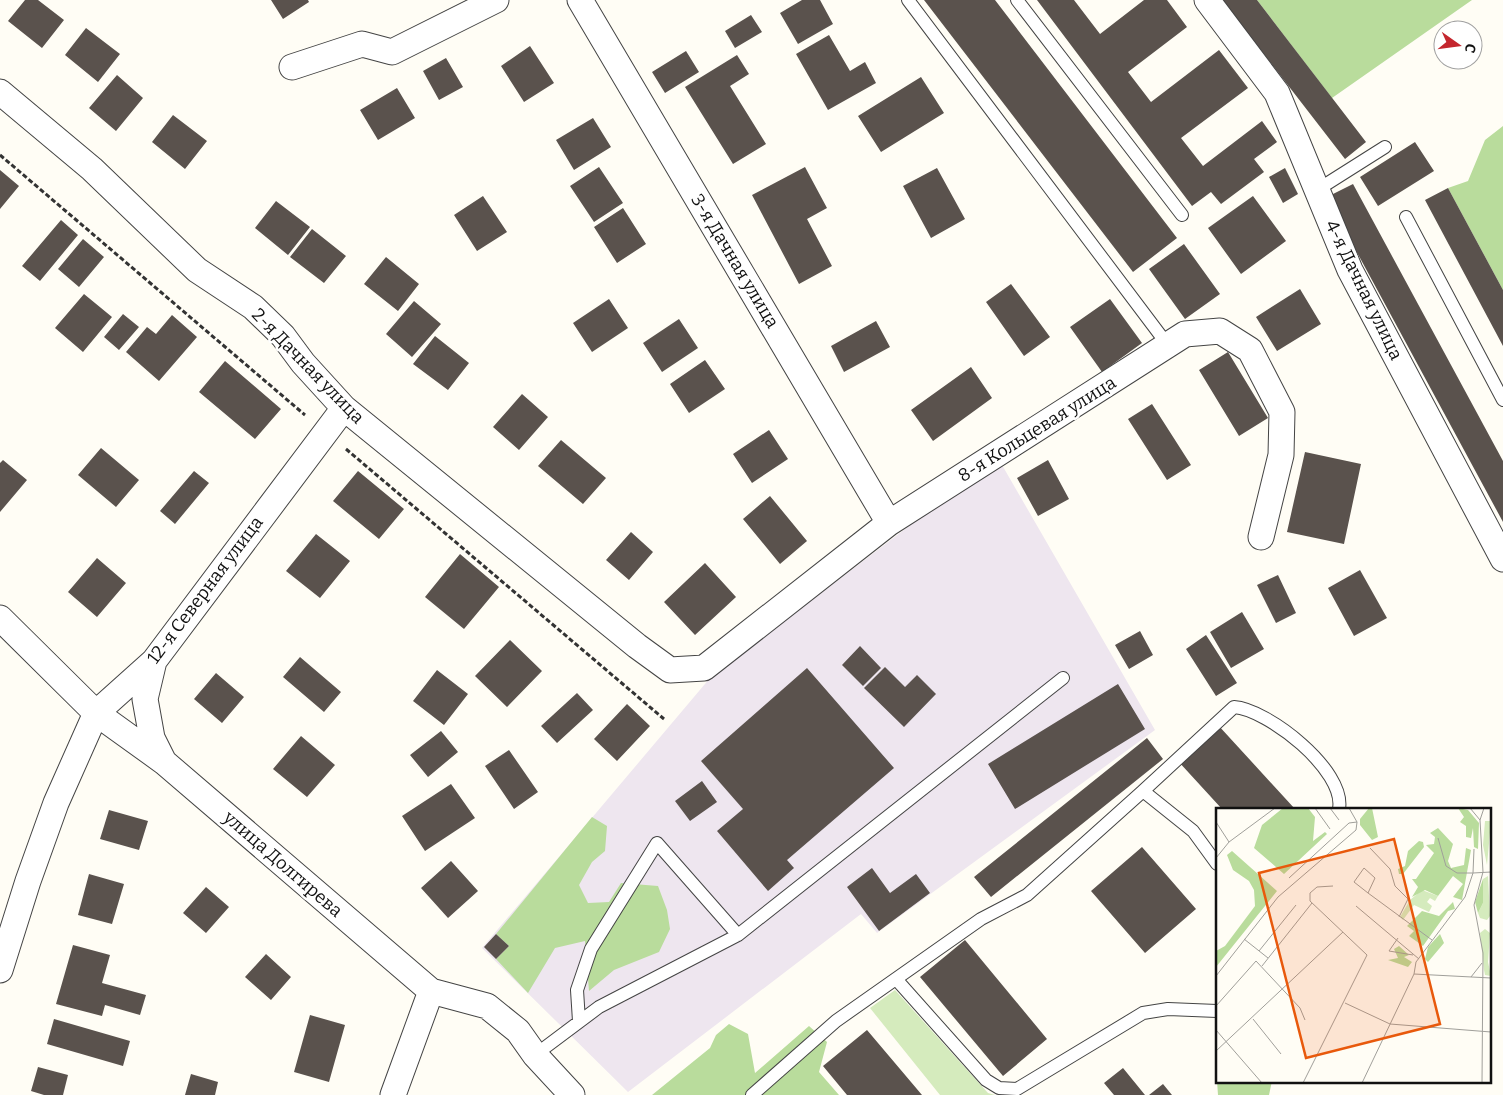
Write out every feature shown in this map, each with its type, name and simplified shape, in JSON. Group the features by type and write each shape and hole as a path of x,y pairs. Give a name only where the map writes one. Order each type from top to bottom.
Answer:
{"street":[{"path":"292,67 362,44 392,52 496,0"},
{"name":"3-я Дачная улица","path":"580,0 889,523"},
{"name":"4-я Дачная улица","path":"1207,0 1277,93 1350,270 1503,559"},
{"name":"2-я Дачная улица","path":"0,92 92,170 196,270 253,307 284,336 303,363 344,408 637,646 670,670"},
{"name":"8-я Кольцевая улица","path":"670,670 704,668 889,523 1185,334 1220,331 1250,350 1282,412 1281,455 1261,537"},
{"name":"12-я Северная улица","path":"0,970 28,881 56,804 96,712 154,661 344,408"},
{"name":"улица Долгирева","path":"0,618 96,712 164,762 431,991 487,1006 518,1031 535,1055 572,1095"},
{"path":"154,661 145,699 152,738 164,762"},
{"path":"393,1095 431,991"}],"lane":[{"path":"908,0 1167,344"},
{"path":"1017,0 1182,215"},
{"path":"1317,190 1385,147"},
{"path":"1406,217 1503,400"},
{"path":"535,1055 599,1007 738,935 1063,678"},
{"path":"752,1095 836,1022 981,919 1027,895 1234,707 1247,708 1300,742 1320,762 1336,789 1339,808"},
{"path":"1143,791 1193,831 1216,863"},
{"path":"579,1021 576,990 591,949 657,843 738,935"},
{"path":"896,979 986,1080 999,1088 1018,1089 1142,1013 1168,1009 1216,1011"}],"shaded area":[{"path":"998,458 1155,730 877,933 861,914 628,1092 482,948 710,678"}],"green space":[{"path":"1257,0 1472,0 1443,20 1433,20 1433,27 1332,98"},
{"path":"1503,126 1503,290 1448,188 1468,181 1485,140"},
{"path":"592,817 607,826 605,851 592,862 579,885 588,903 609,902 621,883 658,886 667,910 670,929 659,952 614,970 589,991 585,941 555,948 528,993 496,959 509,946 496,934"},
{"path":"895,990 988,1093 995,1095 940,1095 870,1008"},
{"path":"729,1024 748,1034 755,1073 809,1026 827,1042 819,1072 839,1095 652,1095 710,1048 716,1035"},
{"path":"1217,1082 1272,1082 1269,1095 1218,1095"}],"building":[{"path":"25,0 38,0 64,20 42,48 8,21"},
{"path":"271,0 308,0 309,2 283,19"},
{"path":"802,0 820,0 833,24 798,44 780,13"},
{"path":"924,0 995,0 1177,238 1133,272"},
{"path":"1037,0 1074,0 1100,34 1144,0 1167,0 1187,27 1128,72 1151,102 1219,50 1248,88 1181,138 1203,166 1262,121 1277,142 1254,159 1264,172 1221,204 1211,192 1192,206"},
{"path":"1222,0 1257,0 1366,142 1345,159"},
{"path":"751,15 762,32 735,48 725,31"},
{"path":"86,28 120,54 98,82 65,55"},
{"path":"829,35 850,71 865,62 876,83 828,110 796,54"},
{"path":"530,46 554,83 524,102 501,66"},
{"path":"686,51 699,72 665,93 652,72"},
{"path":"737,55 749,74 730,86 766,144 733,164 685,87"},
{"path":"446,58 463,87 439,100 423,71"},
{"path":"117,75 143,98 116,131 89,108"},
{"path":"921,77 944,113 881,152 858,116"},
{"path":"397,88 415,118 378,140 360,110"},
{"path":"173,115 207,141 185,169 152,142"},
{"path":"593,118 611,147 574,170 556,140"},
{"path":"1415,142 1434,171 1378,206 1360,177"},
{"path":"599,167 623,203 594,222 570,186"},
{"path":"805,167 827,208 807,219 832,266 799,284 752,195"},
{"path":"937,168 965,219 931,238 903,186"},
{"path":"1285,168 1298,194 1283,203 1269,177"},
{"path":"0,170 19,186 0,209"},
{"path":"1353,184 1503,461 1503,522 1327,197"},
{"path":"1448,188 1503,290 1503,346 1425,200"},
{"path":"483,196 507,232 477,251 454,215"},
{"path":"1253,196 1286,241 1241,274 1208,228"},
{"path":"276,201 310,227 288,255 255,228"},
{"path":"623,208 646,244 617,263 594,227"},
{"path":"61,220 78,235 40,281 22,266"},
{"path":"312,229 346,256 324,283 290,257"},
{"path":"83,239 104,257 79,287 58,269"},
{"path":"1184,244 1220,294 1185,319 1149,269"},
{"path":"386,257 419,284 398,311 364,284"},
{"path":"1011,284 1050,337 1024,356 986,302"},
{"path":"1300,289 1321,324 1277,351 1256,317"},
{"path":"84,294 112,317 83,352 55,328"},
{"path":"609,299 628,328 592,352 573,323"},
{"path":"1110,299 1142,343 1102,372 1070,327"},
{"path":"414,301 441,324 412,357 386,334"},
{"path":"123,314 139,327 119,350 104,337"},
{"path":"172,315 197,337 159,381 126,352 147,327 156,334"},
{"path":"679,319 698,348 662,372 643,343"},
{"path":"876,321 890,347 844,372 831,346"},
{"path":"435,336 469,363 448,390 413,364"},
{"path":"1228,352 1268,418 1239,436 1199,370"},
{"path":"705,360 725,389 689,413 670,384"},
{"path":"225,361 281,409 255,439 199,392"},
{"path":"971,367 992,398 933,441 911,410"},
{"path":"522,394 548,417 519,450 493,427"},
{"path":"1152,404 1191,465 1167,480 1128,419"},
{"path":"769,430 788,459 752,483 733,454"},
{"path":"561,440 606,478 583,504 538,466"},
{"path":"101,448 139,480 116,507 78,475"},
{"path":"1305,452 1361,464 1344,544 1287,532"},
{"path":"3,460 27,480 0,512 0,463"},
{"path":"1048,460 1069,499 1038,516 1017,478"},
{"path":"194,471 209,483 175,524 160,511"},
{"path":"358,471 404,509 379,539 333,501"},
{"path":"770,496 807,541 780,564 743,519"},
{"path":"631,532 653,552 629,580 606,560"},
{"path":"316,534 350,561 320,598 286,571"},
{"path":"460,554 499,587 464,629 425,597"},
{"path":"97,558 126,583 97,617 68,592"},
{"path":"705,563 736,597 695,635 664,602"},
{"path":"1360,570 1387,618 1354,636 1328,588"},
{"path":"1278,575 1296,613 1276,623 1257,585"},
{"path":"1242,612 1264,649 1231,668 1210,632"},
{"path":"1140,631 1153,655 1129,669 1115,645"},
{"path":"1206,635 1237,683 1216,696 1186,649"},
{"path":"510,640 542,671 507,707 475,676"},
{"path":"860,646 881,668 863,686 842,665"},
{"path":"300,657 341,692 324,712 283,677"},
{"path":"885,667 905,687 917,675 936,694 904,727 864,688"},
{"path":"807,668 894,768 787,860 794,868 768,891 717,831 743,809 701,761"},
{"path":"437,670 468,694 444,725 413,701"},
{"path":"216,673 244,697 222,723 194,699"},
{"path":"1118,684 1145,729 1015,809 988,764"},
{"path":"577,693 593,710 557,743 541,726"},
{"path":"627,704 650,726 617,761 594,739"},
{"path":"1218,725 1294,808 1221,808 1178,761"},
{"path":"441,731 458,752 428,777 410,755"},
{"path":"301,736 335,765 307,797 273,769"},
{"path":"1147,738 1163,759 991,897 974,877"},
{"path":"509,750 538,792 514,809 485,766"},
{"path":"702,781 717,802 690,821 675,801"},
{"path":"451,784 475,818 425,851 402,816"},
{"path":"109,810 148,821 139,850 100,839"},
{"path":"1142,847 1196,909 1145,953 1091,891"},
{"path":"451,861 478,891 448,918 421,888"},
{"path":"872,868 890,893 916,874 930,893 879,931 847,887"},
{"path":"89,874 124,884 112,924 78,915"},
{"path":"206,887 229,907 206,933 183,913"},
{"path":"496,934 509,946 496,959 484,947"},
{"path":"965,940 1047,1039 1003,1076 920,977"},
{"path":"73,945 110,955 102,983 146,995 140,1015 105,1005 102,1016 56,1004"},
{"path":"266,954 291,977 271,1000 245,977"},
{"path":"310,1015 345,1025 329,1082 294,1072"},
{"path":"54,1019 130,1041 123,1066 47,1044"},
{"path":"867,1030 922,1095 847,1095 823,1066"},
{"path":"38,1067 68,1075 63,1095 44,1095 31,1091"},
{"path":"1123,1068 1145,1095 1114,1095 1104,1083"},
{"path":"191,1074 218,1082 215,1095 185,1095"},
{"path":"1163,1084 1172,1095 1149,1095"}]}
